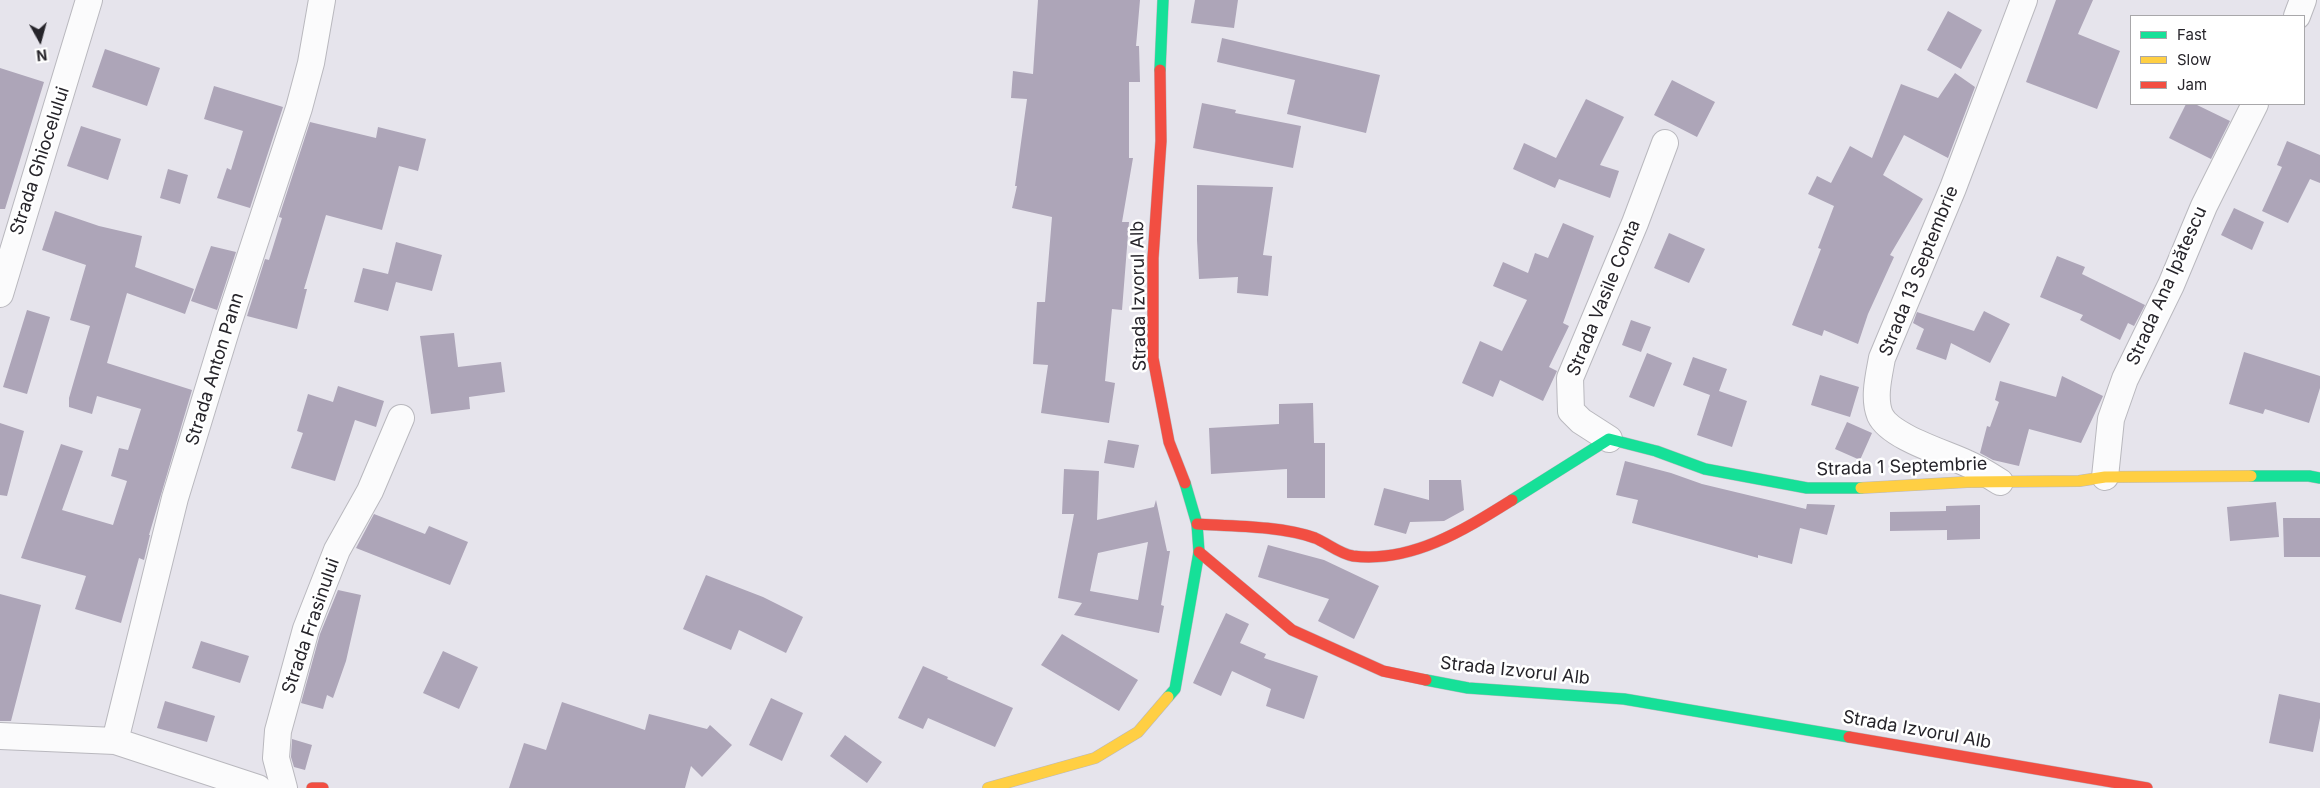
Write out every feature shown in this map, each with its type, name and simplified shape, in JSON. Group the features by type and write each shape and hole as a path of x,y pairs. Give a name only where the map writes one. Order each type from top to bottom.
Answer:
{"street":[{"name":"Strada Ghiocelului","path":"0,294 23,214 57,111 89,0"},
{"name":"Strada Anton Pann","path":"115,741 175,498 229,321 299,108 311,63 322,0"},
{"name":"Strada Izvorul Alb","path":"1163,0 1160,63 1161,141 1153,258 1153,358 1169,442 1192,502 1197,524 1199,552 1224,575 1292,630 1383,671 1468,688 1624,699 2147,788"},
{"name":"Strada 13 Septembrie","path":"2000,482 1967,463 1905,437 1880,416 1878,391 1882,358 1953,188 2024,0"},
{"path":"2296,15 2302,0"},
{"name":"Strada Ana Ipătescu","path":"2105,477 2111,419 2125,379 2172,285 2204,206 2254,105"},
{"name":"Strada Vasile Conta","path":"1609,439 1581,421 1572,411 1570,378 1635,223 1665,143"},
{"name":"Strada Frasinului","path":"284,788 276,758 278,731 306,629 336,550 370,491 402,418"},
{"path":"1197,524 1262,528 1314,538 1351,556 1397,556 1432,545 1493,512 1609,439"},
{"name":"Strada 1 Septembrie","path":"1609,439 1656,451 1706,469 1807,488 1852,489 1967,482 2079,480 2105,477 2309,476 2320,478"},
{"path":"988,788 1095,758 1138,732 1175,689 1199,552"},
{"path":"0,736 115,741 258,788"},
{"path":"312,788 323,788"}],"building":[{"path":"1038,0 1140,0 1136,46 1139,46 1140,82 1129,82 1129,158 1133,158 1122,222 1129,222 1122,310 1112,309 1105,381 1115,383 1109,423 1041,413 1048,365 1033,364 1037,302 1045,302 1052,217 1012,208 1017,186 1015,186 1027,99 1011,98 1013,71 1033,74"},
{"path":"1195,0 1238,0 1234,28 1191,23"},
{"path":"2056,0 2093,0 2078,34 2120,51 2097,109 2026,82"},
{"path":"1948,11 1982,30 1961,69 1927,50"},
{"path":"1222,38 1380,75 1366,133 1287,114 1295,80 1217,62"},
{"path":"105,49 160,68 147,106 92,87"},
{"path":"0,68 44,82 5,209 0,209"},
{"path":"1955,73 1975,87 1948,158 1904,135 1883,175 1923,199 1890,255 1894,257 1868,314 1858,344 1824,330 1822,336 1792,325 1821,249 1818,248 1834,206 1808,194 1817,176 1831,183 1850,146 1872,158 1901,84 1938,98"},
{"path":"1672,80 1715,102 1697,137 1654,115"},
{"path":"214,86 283,107 250,208 217,198 227,168 231,170 243,131 204,119"},
{"path":"1586,99 1624,117 1600,165 1619,171 1610,198 1559,179 1555,188 1513,169 1524,143 1556,158"},
{"path":"1202,103 1236,110 1235,113 1301,126 1293,168 1193,148"},
{"path":"2186,105 2197,105 2230,121 2211,159 2169,138"},
{"path":"310,122 376,138 378,127 426,139 418,171 399,166 382,230 326,215 304,289 307,289 297,329 247,316 265,259 269,260 282,218 279,217"},
{"path":"81,126 121,139 108,180 67,166"},
{"path":"2287,141 2320,155 2320,183 2310,179 2288,223 2262,211 2282,167 2277,165"},
{"path":"168,169 188,175 180,204 160,198"},
{"path":"1197,185 1273,187 1263,255 1272,256 1268,296 1237,293 1238,277 1199,279"},
{"path":"2234,208 2264,222 2252,250 2221,235"},
{"path":"55,211 99,226 142,236 135,267 194,289 185,314 127,293 107,363 192,390 149,535 144,560 139,558 121,623 75,609 86,576 21,558 61,444 83,451 62,510 113,525 127,481 111,476 119,448 128,450 141,409 97,396 92,414 69,407 69,398 90,326 70,320 86,265 42,250"},
{"path":"1563,223 1594,236 1563,323 1569,326 1549,367 1557,371 1543,401 1500,380 1493,397 1462,383 1480,341 1502,351 1527,300 1493,286 1503,262 1528,273 1535,253 1548,258"},
{"path":"1669,233 1705,249 1689,283 1654,268"},
{"path":"396,242 442,255 432,291 396,282 388,311 354,302 363,268 388,274"},
{"path":"211,246 236,252 217,310 191,301"},
{"path":"2057,256 2085,267 2082,274 2145,305 2134,326 2128,323 2120,340 2080,320 2083,315 2040,297"},
{"path":"27,310 50,317 27,394 3,387"},
{"path":"1984,311 2010,324 1990,363 1951,343 1946,360 1916,349 1924,329 1913,323 1917,312 1974,331"},
{"path":"1631,320 1651,327 1641,352 1622,345"},
{"path":"454,333 458,367 501,362 505,392 469,397 470,409 431,414 420,336"},
{"path":"2244,352 2320,376 2320,388 2309,423 2265,409 2263,414 2229,404"},
{"path":"1647,353 1672,363 1654,407 1629,397"},
{"path":"1693,357 1727,369 1719,391 1747,401 1732,447 1697,435 1710,395 1683,385"},
{"path":"1820,375 1859,387 1850,417 1811,405"},
{"path":"2062,376 2103,396 2081,443 2029,429 2019,466 1993,460 1980,453 1987,426 1990,427 1999,402 1995,400 2000,381 2056,397"},
{"path":"338,386 384,401 376,427 355,420 335,481 291,468 303,433 297,431 308,394 333,402"},
{"path":"1313,403 1314,443 1325,443 1325,498 1287,498 1287,469 1211,474 1209,428 1279,424 1279,404"},
{"path":"1847,422 1872,433 1860,460 1835,449"},
{"path":"0,423 24,431 7,496 0,495"},
{"path":"1108,440 1139,445 1134,468 1104,463"},
{"path":"1625,461 1671,473 1702,484 1806,509 1807,504 1835,505 1827,535 1800,528 1792,564 1758,555 1758,558 1632,523 1638,500 1616,495"},
{"path":"1064,469 1099,471 1097,520 1154,507 1156,500 1167,551 1170,551 1161,605 1164,606 1159,633 1074,615 1082,603 1058,598 1074,514 1062,514","holes":["1148,542 1138,600 1090,591 1098,553"]},
{"path":"1429,480 1461,480 1464,510 1444,521 1410,522 1406,534 1374,525 1384,488 1429,500"},
{"path":"2276,502 2279,537 2230,541 2227,507"},
{"path":"1980,505 1980,539 1947,540 1947,530 1890,531 1890,512 1946,511 1946,506"},
{"path":"374,514 425,534 429,526 468,542 450,585 356,548"},
{"path":"2283,518 2320,518 2320,557 2284,557"},
{"path":"1268,545 1324,560 1379,586 1354,639 1318,621 1329,599 1258,577"},
{"path":"706,575 763,597 803,617 786,653 739,630 731,650 683,629"},
{"path":"338,590 361,595 346,661 333,698 327,695 323,709 301,703 320,634"},
{"path":"0,594 41,605 11,721 0,721"},
{"path":"1226,613 1249,624 1240,643 1266,654 1264,658 1318,676 1304,719 1266,706 1271,689 1232,671 1221,696 1193,683"},
{"path":"1062,634 1138,680 1119,711 1041,665"},
{"path":"201,641 249,656 240,683 192,668"},
{"path":"443,651 478,667 459,709 423,693"},
{"path":"923,666 948,677 947,679 1013,708 995,747 928,718 923,729 898,718"},
{"path":"2279,694 2320,703 2320,718 2313,752 2269,743"},
{"path":"771,698 803,713 782,761 749,745"},
{"path":"165,701 215,716 207,742 157,728"},
{"path":"562,702 645,730 649,714 707,729 710,725 732,745 702,777 691,766 685,788 509,788 524,743 546,750"},
{"path":"845,735 882,762 867,783 830,756"},
{"path":"292,739 312,745 305,770 294,767 291,757"}],"traffic: fast":[{"path":"1160,70 1163,0"},
{"path":"1512,500 1609,439 1656,451 1705,469 1807,488 1861,488"},
{"path":"2251,476 2309,476 2320,478"},
{"path":"1168,697 1175,689 1199,552 1197,524 1185,483"},
{"path":"1426,680 1468,688 1624,699 1849,737"}],"traffic: slow":[{"path":"1861,488 1967,482 2079,481 2105,477 2251,476"},
{"path":"988,788 1095,758 1138,732 1168,697"}],"traffic: jam":[{"path":"1160,70 1161,141 1153,258 1153,358 1169,442 1185,483"},
{"path":"1197,524 1257,527 1288,531 1315,538 1348,555 1375,557 1417,549 1437,542 1512,500"},
{"path":"1199,552 1292,630 1383,671 1426,680"},
{"path":"1849,737 2147,788"},
{"path":"312,788 323,788"}]}
